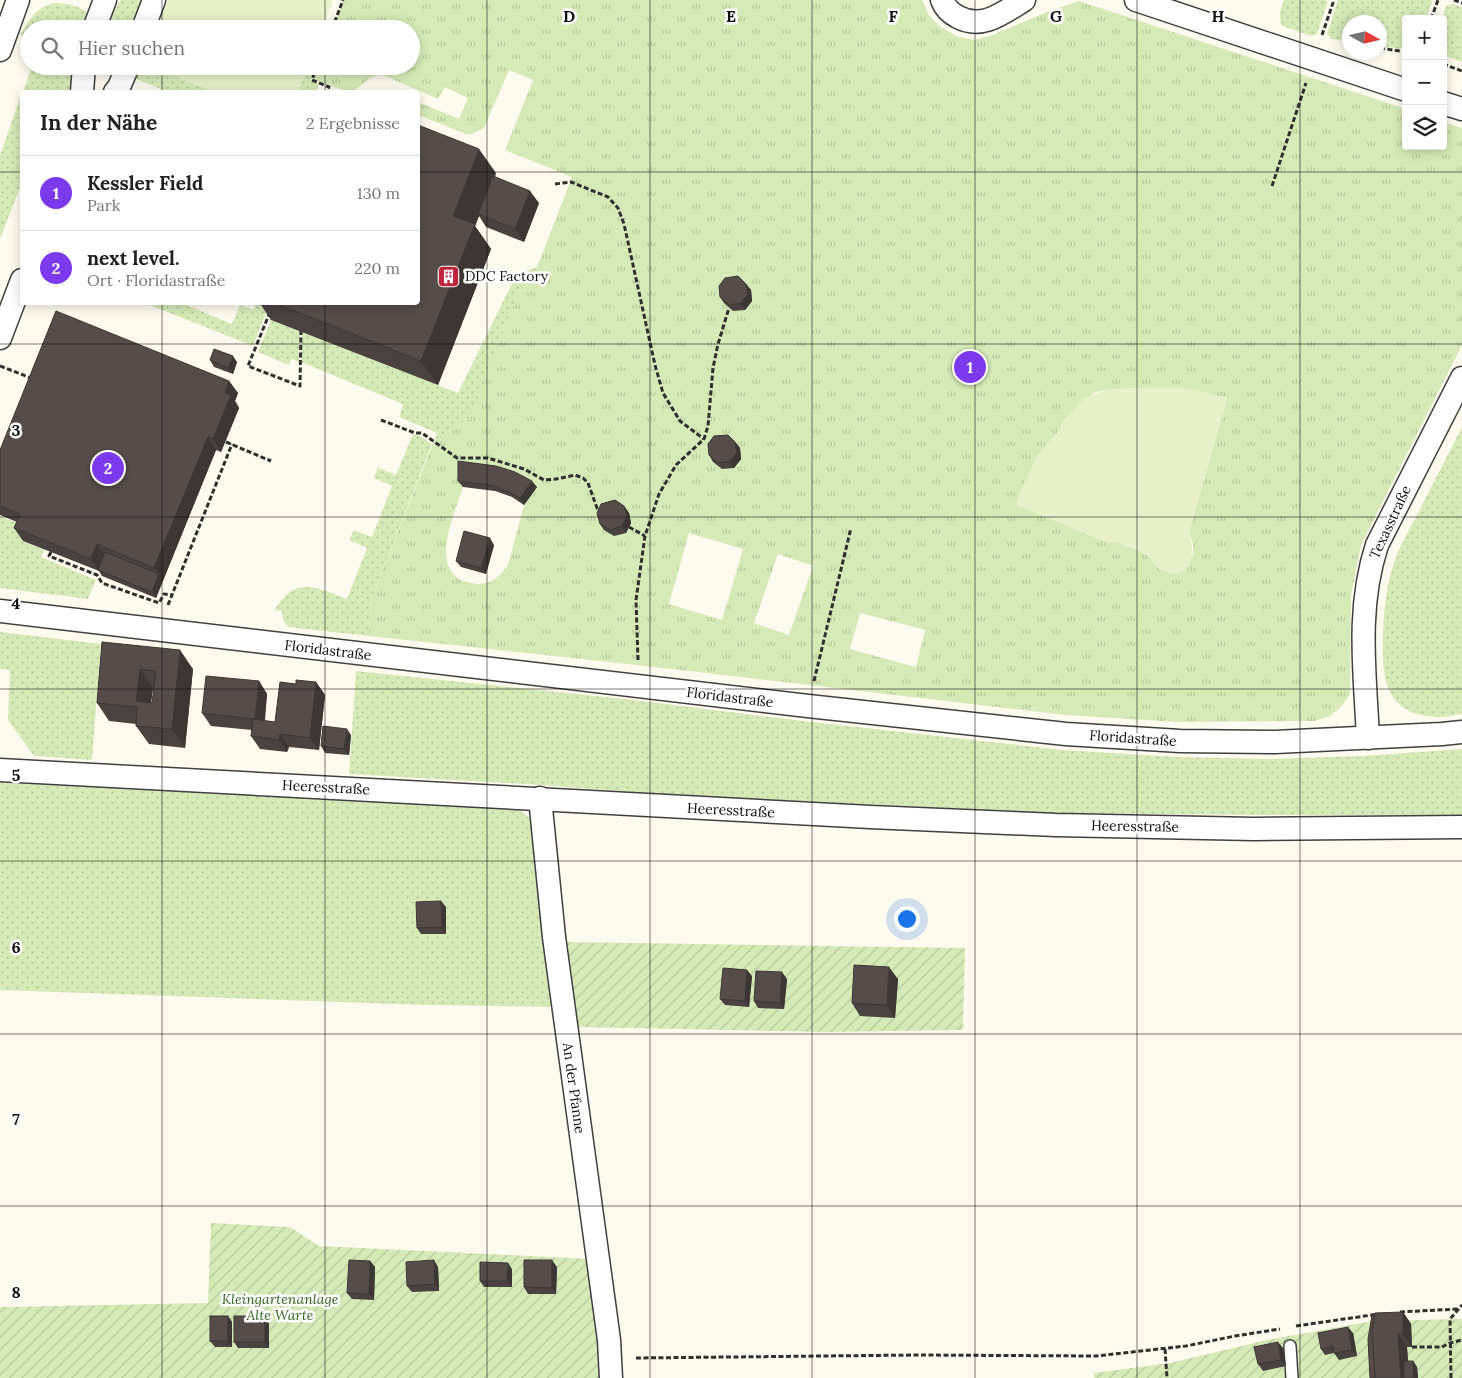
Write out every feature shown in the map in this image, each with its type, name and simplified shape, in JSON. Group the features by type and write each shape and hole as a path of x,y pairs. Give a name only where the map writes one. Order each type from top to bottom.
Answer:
{"street":[{"path":"0,50 18,0"},
{"path":"97,20 105,0"},
{"path":"146,20 154,0"},
{"path":"942,0 950,12 971,22 985,22 1024,0"},
{"path":"1136,0 1317,51 1402,88"},
{"path":"82,90 83,75"},
{"path":"117,90 125,75"},
{"path":"1447,104 1462,109"},
{"path":"0,338 20,285"},
{"name":"Texasstraße","path":"1368,738 1362,619 1369,568 1377,545 1462,378"},
{"name":"Floridastraße","path":"0,611 808,706 1066,734 1180,741 1275,742 1462,732"},
{"name":"Heeresstraße","path":"0,770 811,814 1056,825 1254,828 1462,827"},
{"name":"An der Pfanne","path":"540,798 554,937 600,1266 611,1369"}],"lane":[{"path":"1290,1346 1292,1378"}],"path":[{"path":"335,20 343,0"},
{"path":"1272,186 1334,0"},
{"path":"1433,15 1438,0"},
{"path":"1454,0 1462,3"},
{"path":"1387,49 1402,51"},
{"path":"1447,65 1462,71"},
{"path":"314,75 312,80 329,87 328,90"},
{"path":"555,184 570,182 600,193 608,197 618,208 624,224 663,393 680,421 704,439"},
{"path":"638,686 636,600 645,536 659,494 676,465 704,439 708,426 713,368 728,308"},
{"path":"270,312 248,366 300,386 301,331"},
{"path":"0,366 33,379"},
{"path":"381,420 415,433 422,433 457,458 488,458 504,462 524,468 544,480 576,475 588,483 597,508 604,515"},
{"path":"226,442 271,460"},
{"path":"163,630 165,612 232,444"},
{"path":"502,467 504,462"},
{"path":"629,527 645,536"},
{"path":"808,706 851,528"},
{"path":"51,552 49,556 97,575 102,583 159,603 164,594 172,595"},
{"path":"1392,1313 1461,1307"},
{"path":"1451,1378 1450,1319 1461,1307"},
{"path":"1294,1326 1382,1314"},
{"path":"611,1369 675,1357 1096,1356 1186,1346 1284,1328"},
{"path":"1412,1347 1442,1347 1462,1340"},
{"path":"1165,1349 1167,1378"}],"green space":[{"path":"121,0 147,0 139,20 107,20"},
{"path":"168,0 333,0 325,20 160,20"},
{"path":"344,0 922,0 929,15 939,26 956,36 974,40 993,35 1047,12 1079,1 1402,108 1402,150 1447,150 1447,123 1462,128 1462,345 1361,545 1351,595 1350,694 1341,707 1330,716 1314,721 1177,722 1066,715 369,636 371,600 434,441 471,417 526,272 537,267 572,177 505,150 533,80 509,70 484,128 469,135 420,116 420,103 459,119 468,98 445,87 438,99 383,75 420,75 420,20 336,20","holes":["1137,388 1178,388 1227,398 1189,532 1193,543 1193,555 1171,573 1160,570 1148,556 1139,550 1114,541 1037,456 1093,393 1105,390","463,487 536,487 524,505 508,565 499,576 487,583 477,584 461,580 451,571 447,559 446,545","689,533 743,549 722,620 669,604","778,554 813,566 789,635 754,623","860,613 925,630 916,667 850,649"]},
{"path":"1284,0 1328,1 1317,34 1312,36 1282,26 1280,13"},
{"path":"1338,0 1431,0 1432,2 1427,15 1402,15 1402,49 1387,47 1387,15 1342,15 1342,40 1331,39 1327,34"},
{"path":"54,3 74,6 91,16 90,20 29,20 47,5"},
{"path":"1452,4 1462,7 1462,62 1447,56 1447,15 1443,15 1446,6"},
{"path":"29,75 79,75 76,90 24,90"},
{"path":"138,75 172,75 210,90 163,90 136,79"},
{"path":"172,75 304,75 298,90 210,90"},
{"path":"304,75 313,75 311,80 319,84 317,90 298,90"},
{"path":"315,75 378,75 370,78 355,90 345,90 313,79"},
{"path":"20,99 20,187 0,239 0,155"},
{"path":"526,272 471,417 434,441 437,433 399,417 403,404 301,362 302,331 458,393 516,275"},
{"path":"150,305 187,305 232,324 240,305 253,310 255,305 269,305 253,346"},
{"path":"271,320 300,331 299,362 292,359 289,365 258,352"},
{"path":"1178,388 1227,398 1189,532 1192,550 1191,558 1185,571 1179,574 1171,574 1161,570 1155,566 1148,556 1134,548 1123,544 1108,543 1016,505 1037,456 1058,433 1062,422 1086,397 1106,390"},
{"path":"1462,427 1462,714 1436,717 1418,714 1405,709 1389,690 1383,664 1384,613 1389,582 1398,552"},
{"path":"413,434 432,444 371,600 369,636 288,627 283,620 282,611 274,610 290,592 296,589 310,587 347,599 367,548 349,540 354,530 372,537 392,486 374,478 378,468 396,475"},
{"path":"0,516 27,527 22,541 44,550 41,557 96,580 88,599 0,588"},
{"path":"0,632 101,644 92,760 34,756 8,720 10,670 0,669"},
{"path":"356,671 634,700 1063,750 1177,757 1269,759 1364,756 1462,749 1462,815 1056,813 685,796 541,785 349,774"},
{"path":"0,781 518,809 532,820 554,1007 427,1005 0,990"},
{"path":"565,942 965,948 963,1030 827,1032 573,1027"},
{"name":"Kleingartenanlage Alte Warte","path":"211,1223 290,1227 319,1246 592,1259 601,1378 0,1378 0,1307 208,1303"},
{"path":"1462,1319 1462,1378 1094,1378 1094,1373 1170,1363 1267,1340 1372,1321"}],"building":[{"path":"420,126 479,149 453,216 475,224 421,361 280,305 420,305"},
{"path":"493,176 530,191 515,229 478,214"},
{"path":"738,276 746,284 748,294 741,303 729,305 720,297 719,286 725,278"},
{"path":"56,311 229,381 225,393 231,395 213,439 208,437 154,568 97,544 91,559 14,528 20,514 0,506 0,450"},
{"path":"214,349 233,356 228,368 210,360"},
{"path":"728,435 735,442 737,453 730,461 718,463 709,455 708,444 714,436"},
{"path":"458,461 496,466 515,472 532,481 520,498 491,485 458,481"},
{"path":"615,500 624,506 627,516 622,526 610,530 600,524 597,513 601,504"},
{"path":"464,531 490,538 481,568 456,561"},
{"path":"105,552 159,574 152,592 98,570"},
{"path":"102,642 180,650 172,729 136,726 137,707 97,703","holes":["140,669 156,671 152,703 136,701"]},
{"path":"206,676 259,681 255,719 202,713"},
{"path":"296,680 316,682 310,738 280,734 279,740 251,736 253,719 275,722 280,682 296,684"},
{"path":"323,726 347,729 344,749 321,746"},
{"path":"441,901 442,927 417,928 416,902"},
{"path":"854,965 889,967 887,1005 852,1003"},
{"path":"723,968 747,970 745,1001 720,999"},
{"path":"756,971 782,972 780,1003 754,1001"},
{"path":"349,1260 370,1261 369,1294 347,1293"},
{"path":"434,1260 435,1284 407,1286 406,1262"},
{"path":"524,1260 552,1260 552,1288 524,1287"},
{"path":"480,1262 508,1263 507,1281 480,1281"},
{"path":"1403,1312 1403,1334 1398,1334 1401,1378 1375,1378 1372,1332 1375,1313"},
{"path":"1374,1314 1372,1332 1375,1378 1370,1378 1368,1339 1372,1315"},
{"path":"210,1316 228,1316 228,1341 210,1341"},
{"path":"234,1316 265,1316 265,1342 234,1342"},
{"path":"1348,1327 1352,1350 1334,1353 1333,1346 1321,1349 1318,1333"},
{"path":"1278,1342 1281,1360 1258,1364 1254,1347"},
{"path":"1404,1361 1413,1361 1414,1378 1404,1378"}],"place":[{"name":"DDC Factory","path":"449,276"},
{"name":"Kessler Field","path":"970,367"},
{"name":"next level.","path":"108,468"}]}
